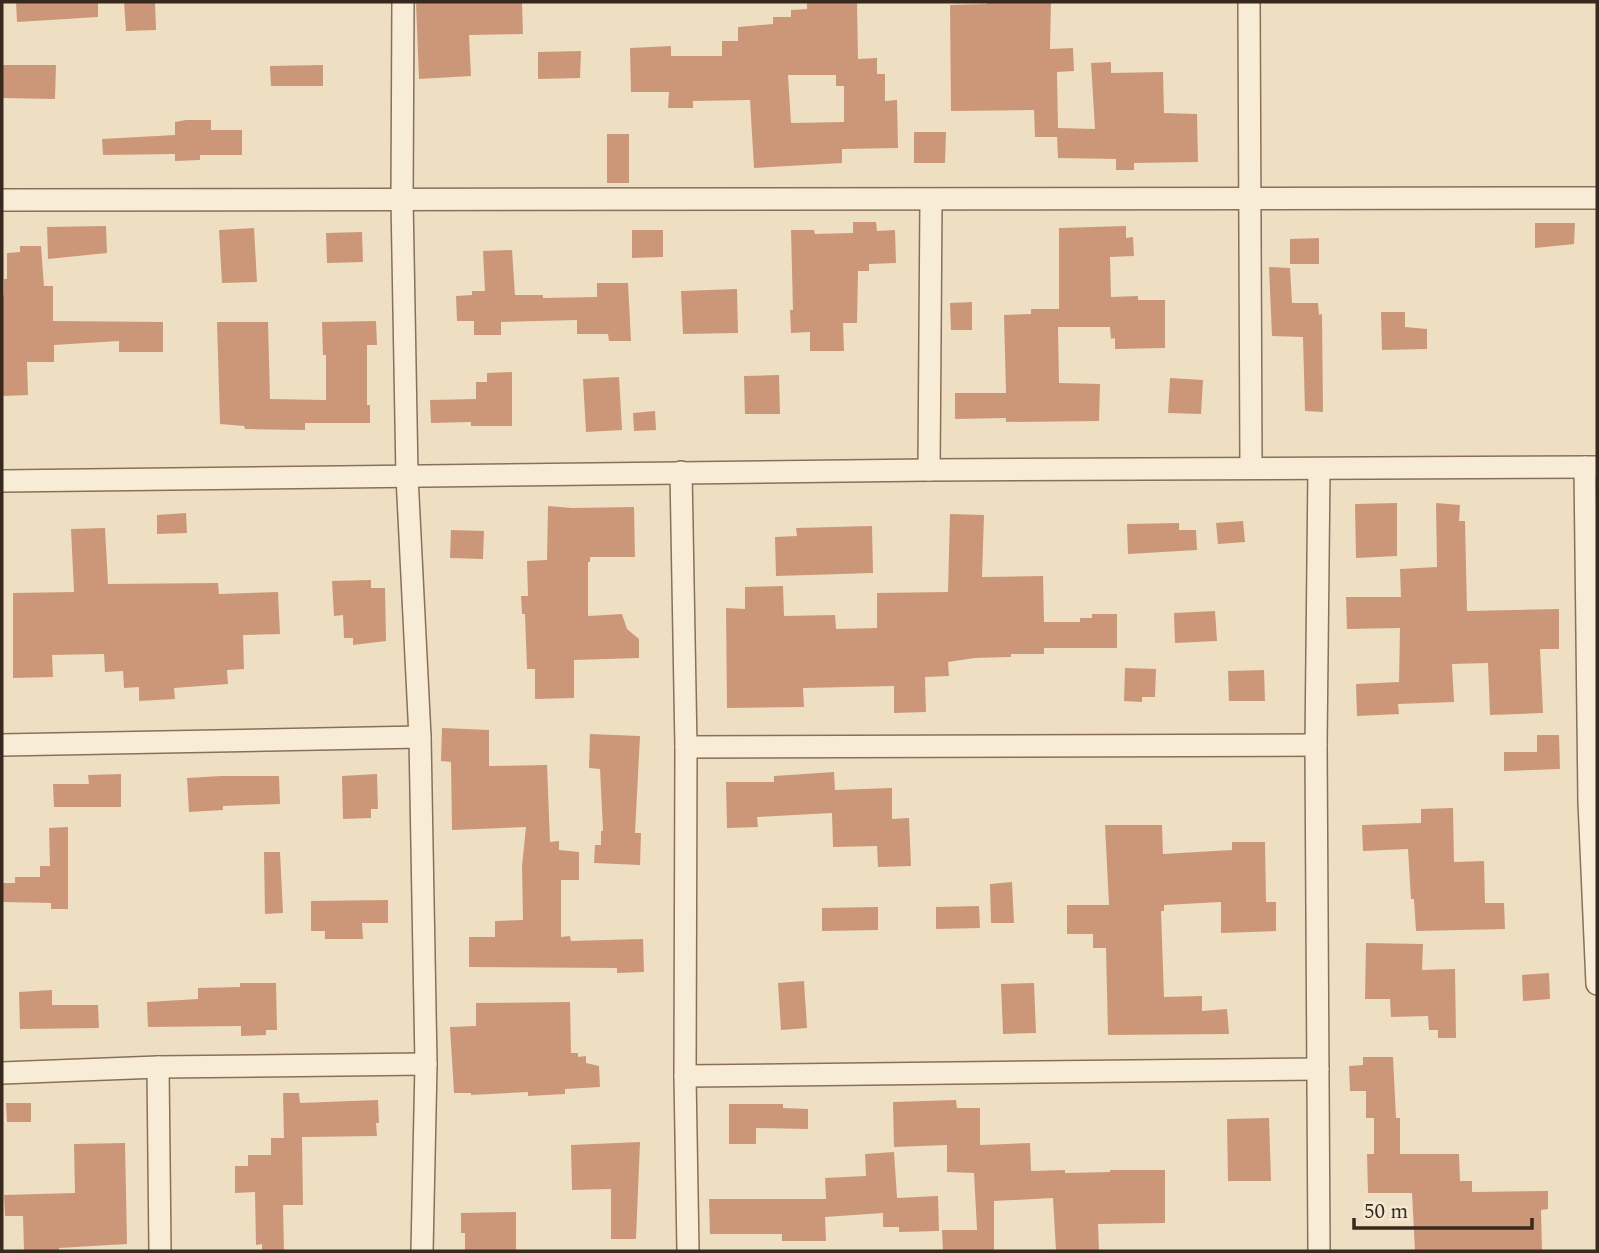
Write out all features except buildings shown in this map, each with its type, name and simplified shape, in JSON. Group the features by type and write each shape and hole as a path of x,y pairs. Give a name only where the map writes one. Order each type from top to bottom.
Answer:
{"street":[{"path":"403,2 402,200 407,476 420,737 426,1063 422,1251"},
{"path":"1249,2 1251,467"},
{"path":"2,200 1597,198"},
{"path":"929,470 931,200"},
{"path":"2,481 681,472 1591,467 1597,984"},
{"path":"1319,469 1316,745 1319,1251"},
{"path":"681,472 686,747 685,1076 688,1251"},
{"path":"2,745 420,737"},
{"path":"686,747 1316,745"},
{"path":"2,1073 158,1067 426,1063"},
{"path":"158,1067 160,1251"},
{"path":"685,1076 1318,1069"}]}
